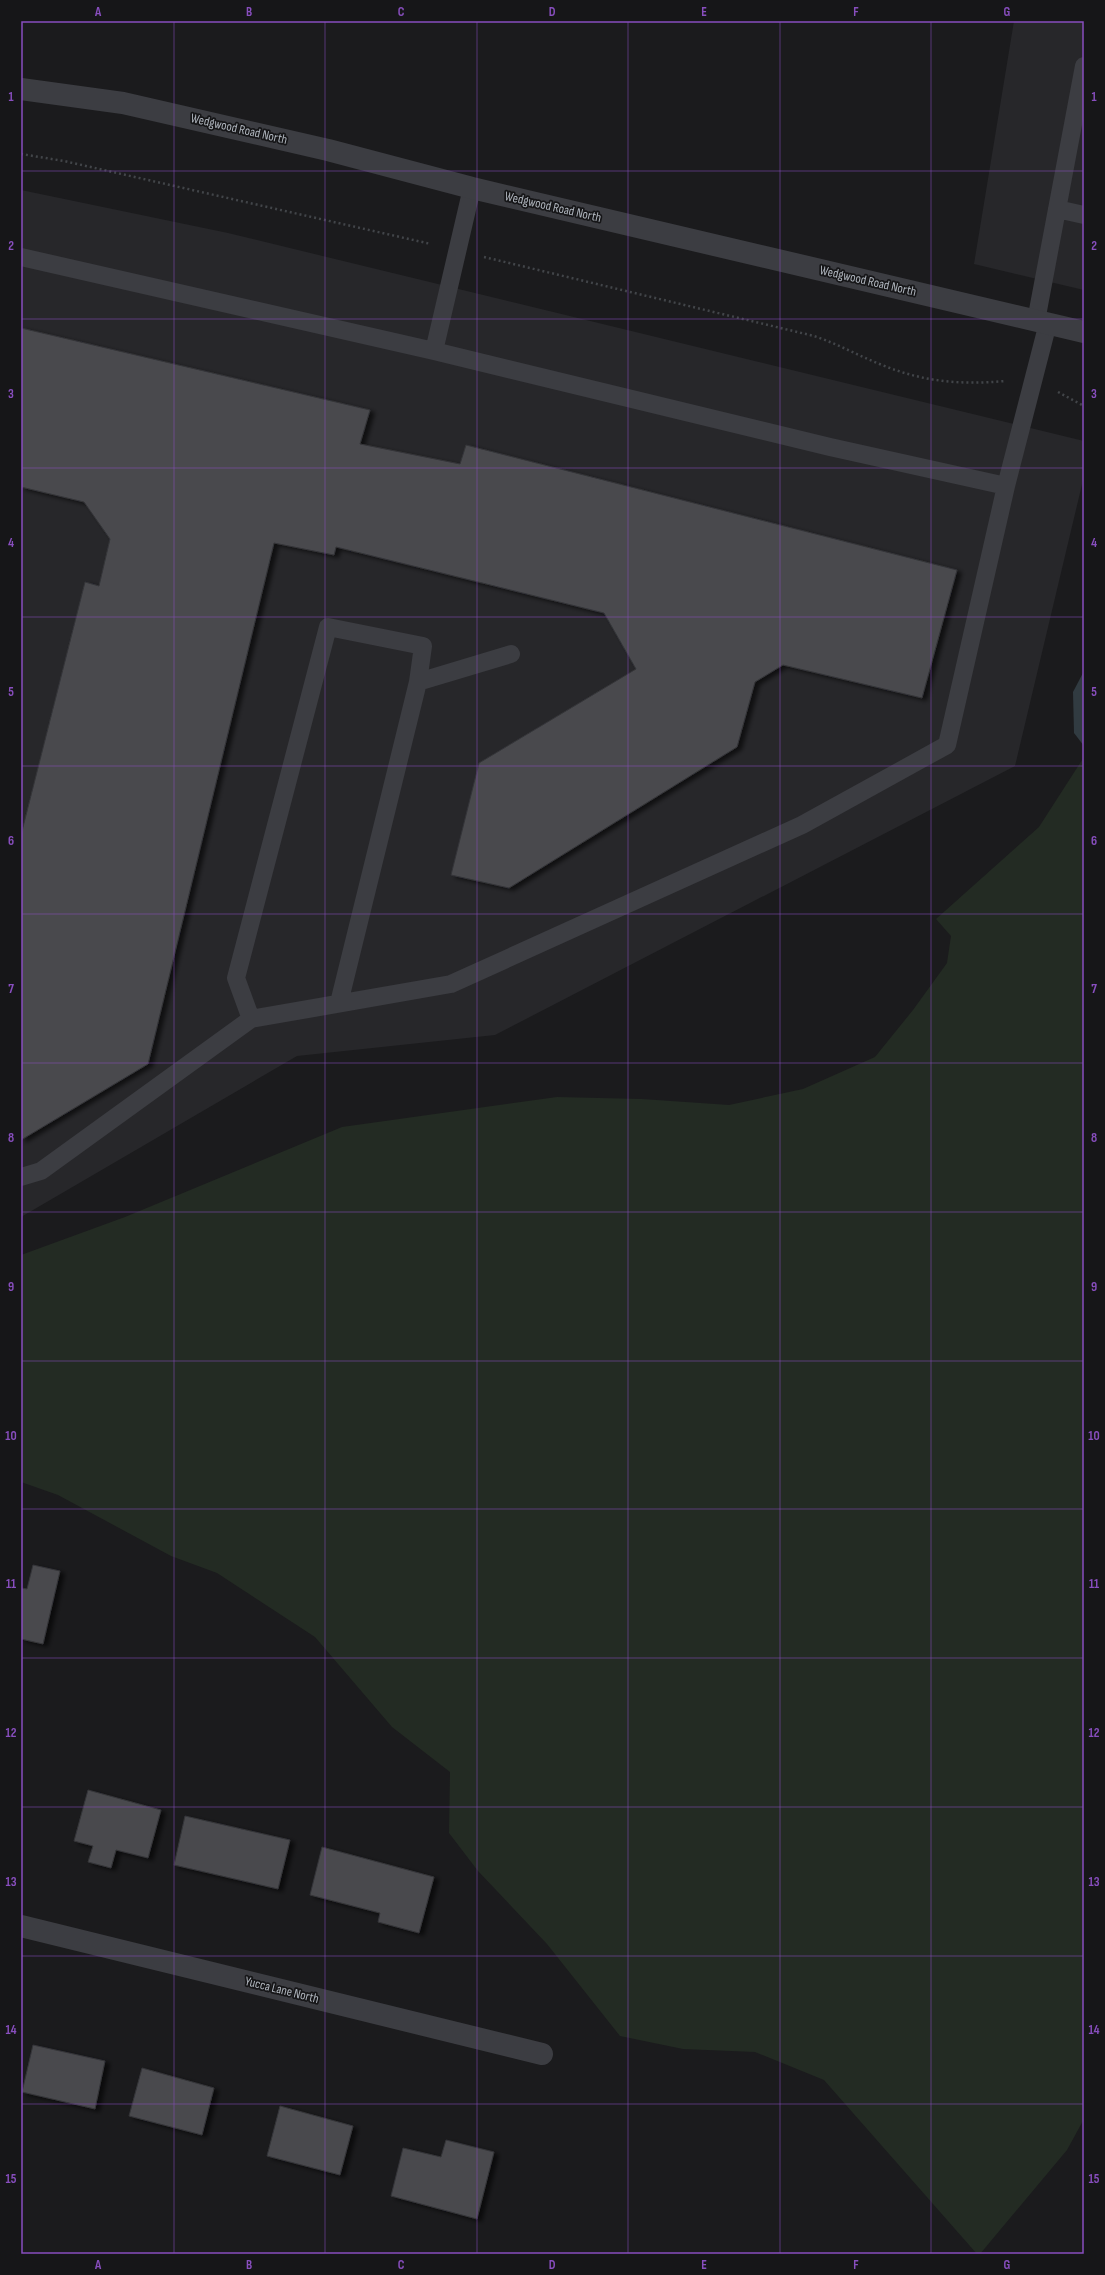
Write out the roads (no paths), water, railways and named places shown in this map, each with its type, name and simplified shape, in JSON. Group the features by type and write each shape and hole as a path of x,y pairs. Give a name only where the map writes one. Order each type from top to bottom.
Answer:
{"street":[{"name":"Wedgwood Road North","path":"21,89 123,104 328,150 472,188 1084,332"},
{"name":"Yucca Lane North","path":"21,1926 542,2054"}],"lane":[{"path":"21,1177 41,1171 251,1019 451,984 802,825 947,745 1006,486 1033,385 1057,209 1084,66"},
{"path":"434,351 456,250 472,188"},
{"path":"1057,209 1084,215"},
{"path":"21,257 434,351 815,443 1006,486"},
{"path":"251,1019 236,978 328,627 423,646 418,682 340,1003"},
{"path":"418,682 511,654"}]}
